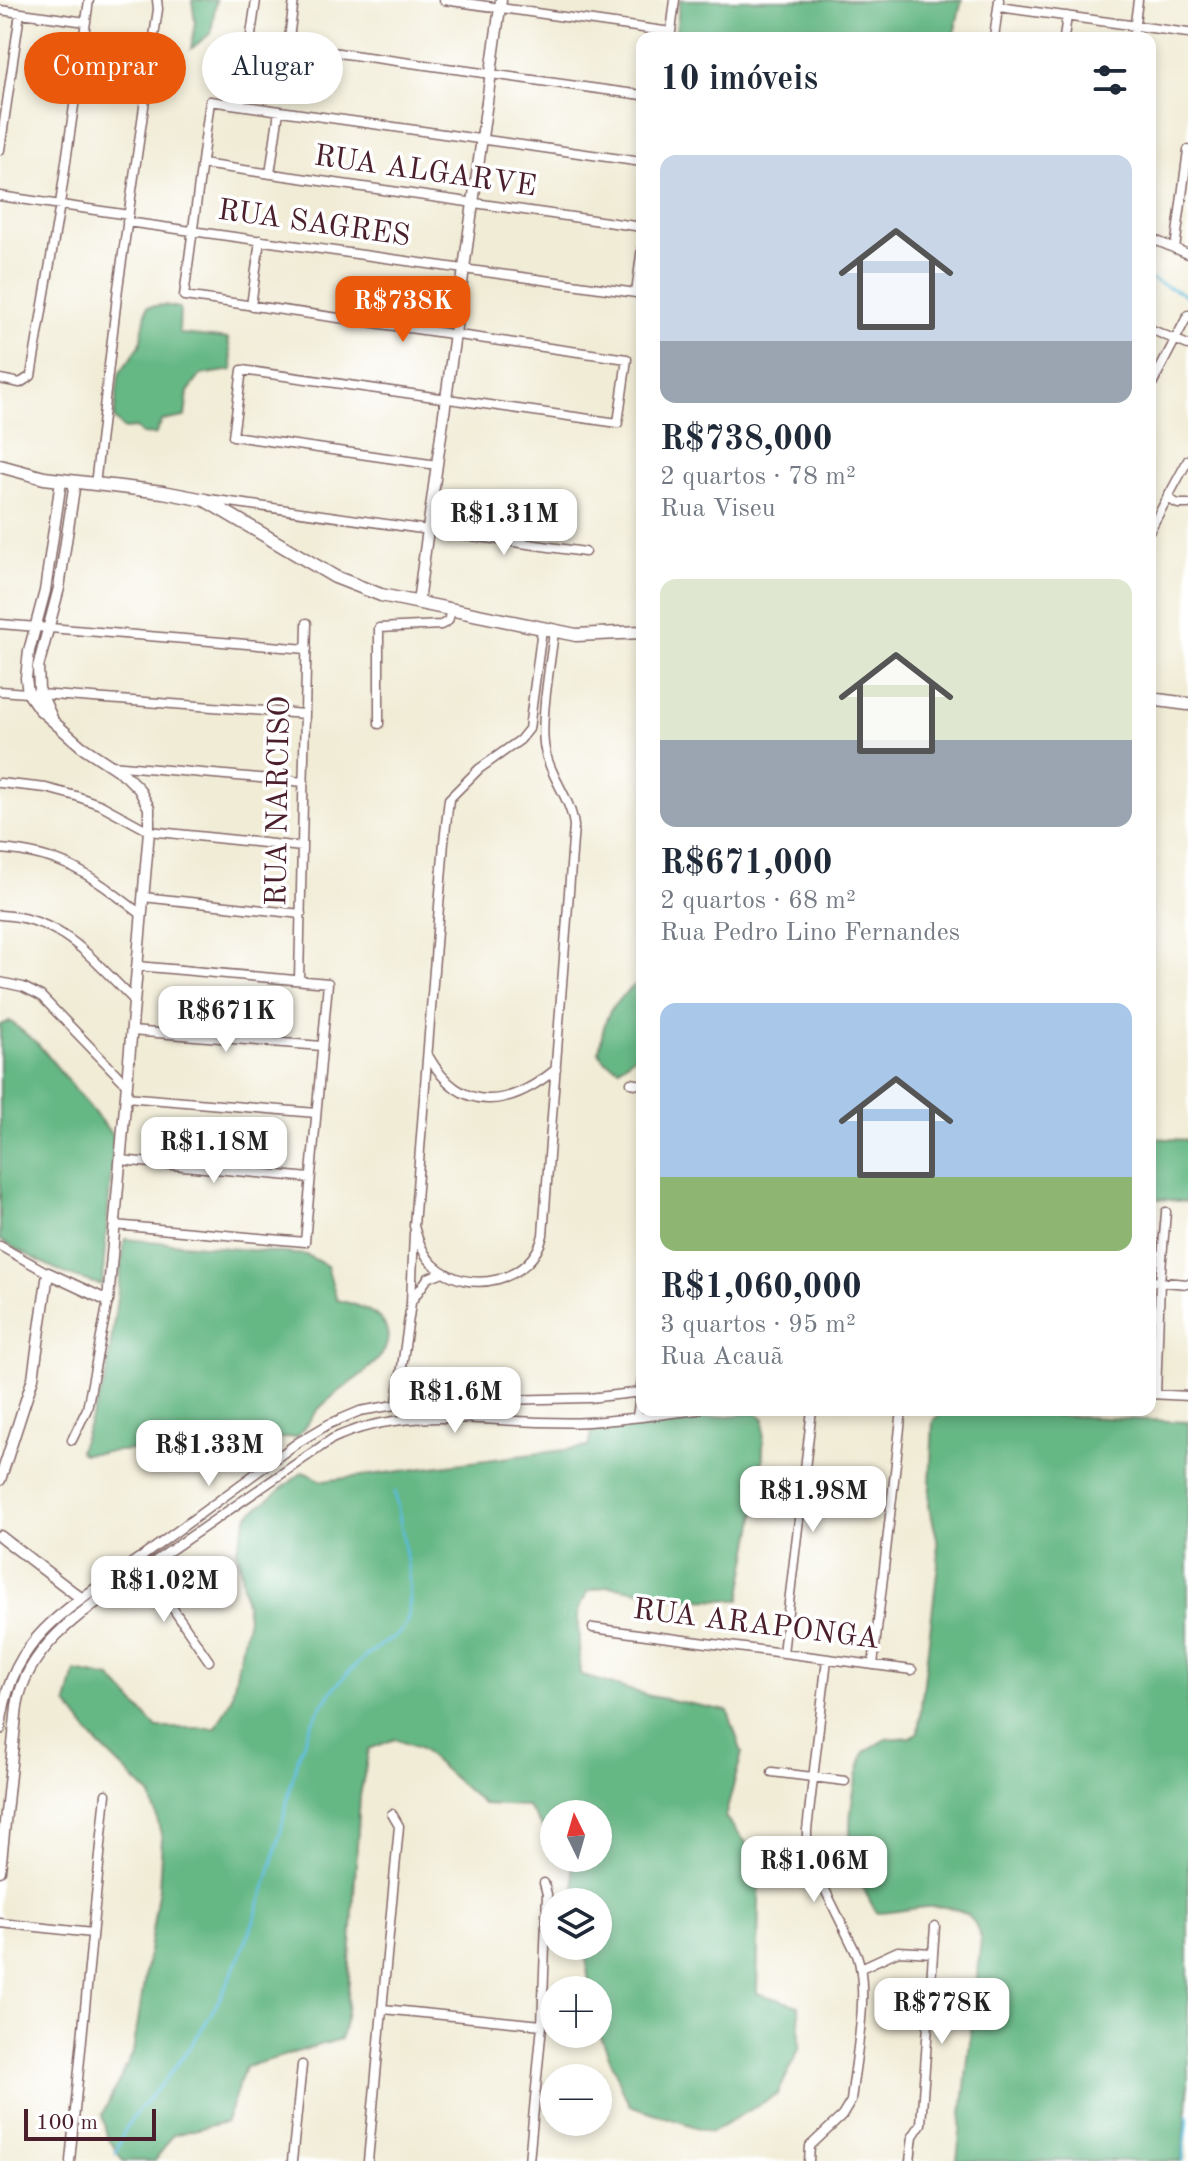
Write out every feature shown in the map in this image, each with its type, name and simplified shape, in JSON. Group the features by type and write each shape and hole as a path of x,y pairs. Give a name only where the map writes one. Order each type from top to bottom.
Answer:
{"main road":[{"path":"0,466 68,482 193,497 250,525 347,583 381,595 548,630 596,635 636,632"},
{"path":"1156,700 1188,704"}],"street":[{"path":"0,379 20,383 31,376 60,204 89,0"},
{"path":"95,485 157,0"},
{"path":"241,105 256,0"},
{"path":"294,0 288,46 636,94"},
{"path":"444,0 501,4 671,32 675,0"},
{"path":"1133,32 1138,0"},
{"path":"995,32 999,3 1188,33"},
{"path":"418,602 501,4"},
{"path":"0,10 86,22"},
{"path":"0,150 20,13"},
{"path":"1065,32 1067,16"},
{"path":"437,465 233,436 242,370 618,423 627,359 184,296 210,101 636,161"},
{"path":"270,174 279,111"},
{"path":"1175,249 1188,150"},
{"name":"RUA ALGARVE","path":"202,164 636,226"},
{"name":"RUA SAGRES","path":"0,196 60,204 193,231 636,293"},
{"path":"251,306 260,240"},
{"path":"1156,241 1188,254"},
{"path":"1156,376 1188,315"},
{"path":"1156,332 1188,345"},
{"path":"1156,519 1188,460"},
{"path":"68,482 26,668 28,692 39,709 81,746 133,782 144,795 150,812 108,1301 87,1409 72,1440"},
{"path":"55,723 42,695 37,674 59,588 68,482"},
{"path":"193,497 585,552"},
{"path":"1167,498 1178,504 1188,504"},
{"path":"250,525 248,515 254,505"},
{"path":"379,724 379,628 441,625 448,621 452,608"},
{"name":"RUA NARCISO","path":"299,980 307,623"},
{"path":"0,624 307,649"},
{"path":"397,1403 411,1303 414,1226 449,799 479,769 524,737 530,723 548,630"},
{"path":"414,1226 427,1257 443,1272 474,1282 499,1279 521,1269 537,1253 541,1244 574,826 569,805 549,764 543,740 548,630"},
{"path":"0,691 305,714"},
{"path":"524,737 543,740"},
{"path":"110,765 304,782"},
{"path":"0,783 46,788 76,796 101,805 149,831 302,847"},
{"path":"0,849 43,855 69,863 142,915"},
{"path":"143,897 301,914"},
{"path":"0,915 27,918 62,932 134,1000"},
{"path":"114,1225 305,1242 328,983 137,966"},
{"path":"0,982 23,987 41,996 127,1085"},
{"path":"131,1031 322,1046"},
{"path":"428,1056 449,1082 473,1097 485,1100 518,1095 556,1069"},
{"path":"631,1083 636,1084"},
{"path":"126,1097 316,1113"},
{"path":"120,1160 310,1178"},
{"path":"1156,1276 1166,1212"},
{"path":"0,1246 108,1301"},
{"path":"411,1303 428,1278 443,1272"},
{"path":"0,1480 33,1378 48,1273"},
{"path":"1156,1282 1188,1284"},
{"path":"0,1871 17,1706 22,1682 35,1660 70,1624 142,1563 297,1443 360,1411 397,1403 589,1398 636,1393"},
{"path":"1156,1394 1188,1396"},
{"path":"492,1419 499,1407 493,1400"},
{"path":"0,1729 4,1684 35,1639 82,1599 347,1432 390,1421 492,1419 588,1422 646,1416"},
{"path":"783,1653 811,1416"},
{"path":"873,1665 901,1416"},
{"path":"340,1419 340,1426 347,1432"},
{"path":"0,1536 82,1599"},
{"path":"142,1563 209,1661"},
{"name":"RUA ARAPONGA","path":"593,1628 912,1670"},
{"path":"809,2161 810,2146 842,2116 851,2101 862,1988 861,1968 807,1851 827,1659"},
{"path":"772,1772 845,1781"},
{"path":"70,2161 106,1794"},
{"path":"368,2161 399,1826 392,1814"},
{"path":"544,1883 547,1894 544,1976"},
{"path":"0,1923 92,1933"},
{"path":"910,2161 913,2136 921,2124 935,1926"},
{"path":"861,1968 898,1951 933,1953"},
{"path":"383,2009 540,2025"},
{"path":"529,2161 540,2046"},
{"path":"292,2161 302,2065"}],"green space":[{"path":"192,0 216,0 211,32 202,32 202,40 191,49 195,22"},
{"path":"680,0 962,0 954,32 676,32"},
{"path":"164,305 180,308 179,332 182,334 228,339 233,370 201,375 188,392 185,417 162,421 155,435 142,434 136,428 124,429 114,419 119,374 140,345 147,307"},
{"path":"636,984 636,1055 619,1068 605,1061 599,1052 607,1017"},
{"path":"10,1021 39,1045 114,1137 102,1285 62,1272 0,1240 0,1025"},
{"path":"1156,1138 1188,1140 1188,1202 1156,1199"},
{"path":"125,1239 307,1255 327,1266 337,1300 366,1309 382,1321 388,1338 385,1349 367,1370 321,1407 297,1437 82,1454 79,1450 106,1379"},
{"path":"728,1416 760,1416 764,1419 762,1479 740,1600 689,1599 609,1586 588,1591 578,1610 580,1675 650,1696 728,1711 742,1753 725,1817 760,1860 757,1993 799,2006 800,2047 778,2094 711,2132 629,2105 606,2048 612,2048 612,1976 588,1976 586,1960 612,1960 612,1888 575,1888 573,1872 612,1872 612,1800 540,1800 540,1823 527,1806 483,1804 421,1749 395,1739 369,1749 360,1796 347,2012 341,2039 245,2067 226,2122 173,2135 155,2161 123,2161 107,2136 102,2115 133,2053 159,1887 162,1838 151,1796 95,1741 67,1704 75,1671 111,1678 157,1728 216,1728 231,1699 248,1617 237,1548 248,1515 303,1472 323,1481 588,1447 592,1430"},
{"path":"938,1416 1066,1416 1188,1422 1188,2096 1182,2161 957,2161 981,1939 979,1932 973,1921 953,1908 928,1907 877,1913 858,1873 850,1834 853,1795 864,1752 886,1739 911,1737 918,1732 938,1564 937,1538 929,1506 933,1421"}],"waterway":[{"path":"1156,282 1188,296"},
{"path":"116,2153 130,2121 200,2032 236,1966 269,1875 301,1751 318,1712 350,1671 398,1634 406,1624 409,1578 395,1492"},
{"path":"1183,2161 1188,2116"}]}
